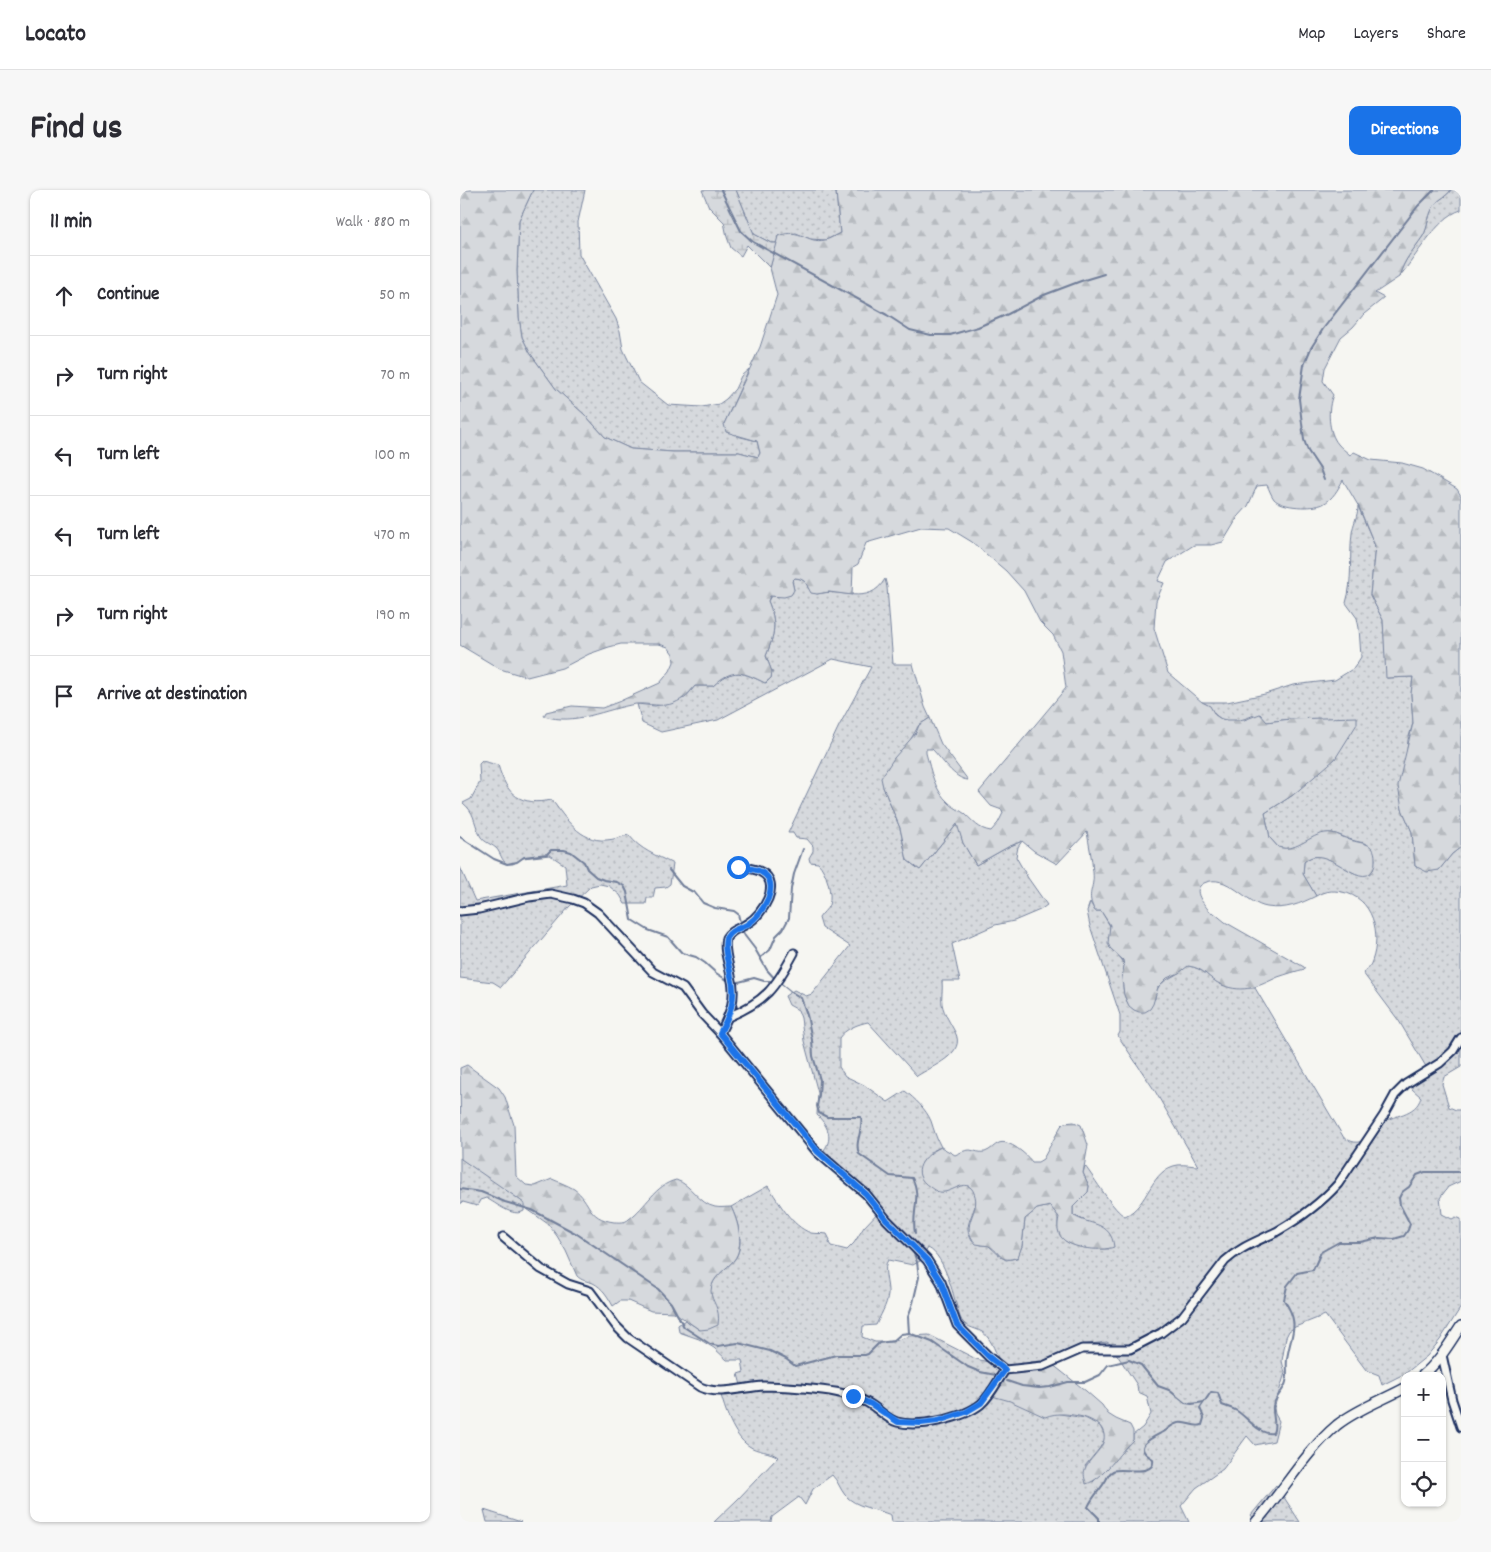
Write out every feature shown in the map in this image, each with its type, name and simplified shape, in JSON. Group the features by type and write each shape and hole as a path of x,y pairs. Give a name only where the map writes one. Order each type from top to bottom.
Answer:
{"main road":[{"path":"1427,1372 1442,1355 1461,1326"},
{"path":"1256,1522 1311,1451 1338,1424 1401,1390"}],"street":[{"path":"720,1033 733,1002 734,990 726,952 726,938 733,930 753,920 764,907 769,898 770,890 769,881 761,872 738,867"},
{"path":"460,911 479,909 550,894 561,895 584,903 609,924 653,972 683,988 702,1014 720,1033 818,1152 866,1194 887,1220 927,1260 941,1282 957,1325 1005,1370 1043,1366 1082,1349 1130,1349 1172,1326 1182,1317 1232,1254 1277,1231 1307,1212 1329,1194 1338,1184 1384,1115 1395,1094 1406,1084 1440,1063 1453,1051 1461,1038"},
{"path":"728,1017 746,1009 763,998 781,977 794,953"},
{"path":"503,1237 547,1273 568,1284 590,1291 616,1326 628,1338 700,1387 711,1391 763,1386 841,1393 862,1399 894,1421 921,1423 950,1417 981,1403 1005,1370"},
{"path":"1442,1355 1452,1400 1461,1427"}],"green space":[{"path":"460,190 533,190 519,220 517,271 522,337 530,353 556,389 585,415 605,437 631,449 673,452 739,452 758,457 760,453 757,441 726,432 724,424 760,347 777,295 770,268 778,236 793,233 819,241 840,233 836,192 833,190 1451,190 1433,207 1425,232 1406,260 1399,277 1375,293 1384,298 1364,314 1341,337 1325,368 1323,381 1333,395 1329,413 1332,433 1338,444 1350,455 1354,452 1371,460 1402,463 1423,469 1457,489 1461,496 1461,847 1452,854 1439,870 1427,872 1415,866 1412,832 1402,809 1398,786 1413,723 1411,694 1413,677 1386,678 1383,620 1370,595 1375,546 1359,507 1343,480 1330,499 1323,504 1312,507 1290,506 1278,502 1274,499 1267,485 1257,486 1248,506 1238,517 1223,542 1211,545 1194,545 1167,562 1158,581 1164,583 1156,601 1154,628 1168,673 1202,702 1210,706 1215,715 1221,719 1244,720 1260,714 1267,722 1290,719 1357,717 1357,724 1335,759 1293,795 1265,813 1270,838 1278,847 1292,847 1318,835 1332,833 1370,846 1374,853 1375,863 1373,870 1367,875 1360,875 1322,857 1312,857 1304,862 1303,874 1316,896 1298,904 1280,908 1259,905 1229,885 1221,882 1212,881 1204,883 1198,890 1202,902 1210,912 1305,969 1278,977 1258,986 1244,989 1230,988 1217,983 1203,971 1188,966 1179,973 1167,978 1158,987 1150,1009 1145,1012 1139,1012 1129,1006 1124,995 1122,978 1123,960 1110,948 1108,943 1110,925 1101,911 1095,911 1092,905 1090,895 1093,872 1087,832 1057,864 1034,851 1022,841 976,865 963,843 957,824 920,870 907,860 900,828 881,778 894,758 916,733 919,725 930,718 941,744 968,780 958,776 948,768 932,749 926,749 936,786 944,798 976,825 991,831 1003,813 1002,810 991,806 979,792 1066,688 1061,651 1053,635 1040,622 1024,591 1006,571 972,542 949,528 921,527 866,543 858,564 853,567 852,595 829,592 811,593 804,581 795,578 792,581 794,590 791,595 784,597 770,596 768,601 773,616 774,628 766,656 772,672 771,678 765,683 738,673 726,676 713,686 695,686 683,698 669,704 636,704 579,718 556,719 544,716 546,712 572,706 602,708 660,683 670,671 674,662 673,654 668,647 659,644 621,644 589,654 562,668 527,677 500,669 460,645"},
{"path":"533,190 585,190 578,222 579,254 616,319 623,349 639,382 668,405 702,407 719,404 726,399 735,389 741,376 749,369 724,424 737,436 757,441 760,453 758,457 739,452 673,452 631,449 605,437 585,415 556,389 530,353 522,337 519,317 517,271 519,220"},
{"path":"702,190 736,190 754,234 771,243 777,243 770,268 747,245 741,256 731,248 724,222 709,207"},
{"path":"736,190 833,190 836,192 840,233 826,240 810,239 796,233 778,236 777,243 771,243 754,234"},
{"path":"1451,190 1461,190 1461,210 1443,221 1399,277 1406,260 1425,232 1433,207"},
{"path":"1358,506 1375,546 1370,595 1383,620 1387,678 1413,677 1411,694 1413,723 1408,740 1402,809 1412,832 1415,866 1439,870 1452,854 1461,847 1461,1067 1444,1077 1442,1084 1449,1107 1461,1110 1461,1181 1448,1187 1440,1198 1442,1214 1452,1219 1456,1217 1461,1219 1461,1307 1440,1340 1427,1356 1407,1372 1401,1372 1401,1376 1382,1385 1379,1375 1366,1370 1325,1315 1289,1331 1286,1337 1282,1361 1285,1373 1274,1408 1279,1421 1274,1441 1255,1445 1247,1436 1223,1469 1196,1488 1181,1506 1189,1522 892,1522 891,1515 860,1505 849,1499 832,1475 813,1489 805,1505 799,1497 772,1517 771,1522 714,1522 778,1457 752,1448 743,1442 727,1414 720,1392 742,1389 738,1374 744,1372 742,1360 727,1360 714,1348 699,1339 679,1332 678,1325 685,1320 700,1330 712,1285 719,1275 733,1262 738,1253 740,1247 739,1233 731,1207 768,1186 786,1213 797,1225 811,1233 827,1234 831,1246 847,1250 864,1227 883,1207 824,1150 829,1136 824,1123 817,1115 818,1093 804,1041 801,1018 798,1010 789,1005 785,996 794,990 806,996 812,994 850,946 822,928 819,918 828,907 830,901 826,877 818,863 810,862 809,858 813,851 813,846 807,839 796,838 793,833 788,833 839,726 871,667 833,659 718,720 661,732 642,723 637,704 655,706 685,698 695,686 713,686 727,676 738,673 766,683 771,678 772,672 766,656 774,628 773,616 768,601 771,596 794,590 792,581 795,578 807,583 808,588 817,594 853,595 870,593 878,588 885,579 893,664 913,664 930,718 919,725 883,787 900,828 907,860 920,870 958,823 963,843 976,865 1022,841 1018,847 1016,857 1047,905 1014,921 995,925 952,944 960,981 942,981 942,1002 957,1040 956,1047 946,1059 917,1076 868,1022 852,1027 839,1038 839,1067 845,1076 864,1085 888,1102 905,1091 923,1108 931,1121 941,1147 930,1152 945,1192 965,1185 975,1192 976,1202 968,1229 972,1240 981,1245 988,1245 1006,1260 1017,1258 1022,1246 1025,1219 1037,1209 1050,1206 1057,1215 1061,1237 1066,1241 1080,1247 1109,1249 1084,1220 1073,1215 1073,1207 1088,1192 1089,1186 1083,1173 1085,1166 1110,1201 1125,1216 1139,1204 1161,1173 1178,1165 1198,1166 1155,1091 1118,1036 1120,1032 1120,1015 1090,926 1087,911 1090,902 1095,911 1101,911 1110,926 1110,948 1121,958 1124,964 1123,989 1128,1003 1134,1010 1155,999 1160,985 1188,966 1199,969 1218,983 1227,986 1255,988 1344,1138 1355,1142 1362,1141 1380,1124 1414,1108 1421,1097 1412,1089 1412,1083 1428,1070 1399,1021 1363,973 1371,963 1376,940 1375,929 1368,909 1353,895 1342,892 1328,891 1316,896 1303,874 1304,862 1317,856 1324,857 1357,874 1373,870 1375,859 1367,844 1329,833 1322,834 1291,848 1278,847 1270,838 1265,813 1293,795 1290,719 1267,722 1254,715 1230,721 1221,719 1208,705 1202,702 1227,702 1265,694 1293,685 1335,680 1354,668 1361,657 1357,618 1346,603 1350,577 1352,533","holes":["928,1248 934,1253 944,1269 962,1321 982,1332 987,1337 997,1355 997,1362 976,1359 929,1335 909,1336 892,1342 875,1342 862,1337 863,1326 876,1325 886,1303 888,1295 886,1263 888,1260 913,1265 920,1261","1107,1342 1137,1385 1138,1392 1147,1396 1151,1414 1143,1427 1133,1435 1133,1440 1093,1482 1085,1466 1104,1441 1105,1436 1100,1426 1085,1418 1054,1413 992,1395 1068,1351 1082,1345"]},
{"path":"482,761 498,765 511,791 523,800 552,800 574,828 588,837 606,840 629,835 643,848 673,864 670,884 666,887 655,888 653,898 647,898 646,904 625,904 620,895 609,886 600,884 591,886 569,907 501,987 493,982 460,978 460,867 475,901 567,885 565,865 550,855 523,858 513,864 507,864 503,861 496,848 480,836 472,813 463,803 471,799 480,782 479,764"},
{"path":"467,1065 499,1088 505,1097 514,1125 516,1176 526,1185 535,1186 552,1179 560,1182 580,1194 598,1217 614,1222 627,1220 656,1191 676,1180 686,1185 709,1205 731,1207 738,1226 740,1241 734,1260 716,1277 712,1286 711,1295 717,1309 718,1325 700,1330 674,1312 651,1311 628,1301 620,1301 613,1306 600,1287 577,1276 566,1251 548,1224 527,1209 524,1203 461,1159 460,1068"},
{"path":"1074,1122 1081,1125 1088,1145 1083,1173 1089,1186 1088,1192 1073,1207 1073,1215 1104,1228 1112,1238 1114,1247 1092,1249 1068,1243 1059,1233 1059,1217 1050,1206 1037,1209 1025,1219 1022,1246 1018,1257 1007,1259 1001,1257 989,1246 976,1244 971,1237 969,1230 976,1200 971,1188 965,1185 948,1191 938,1192 923,1182 920,1176 919,1170 924,1159 941,1147 955,1155 968,1150 985,1152 1003,1142 1013,1145 1032,1162 1038,1162 1043,1159 1061,1126 1064,1123"},
{"path":"460,1158 524,1203 524,1211 515,1213 486,1198 480,1200 477,1206 463,1202 460,1204"},
{"path":"1041,1361 1052,1364 1102,1405 1108,1414 1130,1425 1133,1431 1133,1440 1099,1477 1086,1484 1085,1469 1104,1440 1102,1429 1099,1425 1083,1417 1073,1415 1059,1414 1045,1417 1010,1401 992,1396 1004,1372 1030,1362"},
{"path":"1276,1485 1300,1522 1256,1522 1251,1515"},
{"path":"484,1510 521,1522 487,1522"}],"waterway":[{"path":"721,190 741,231 753,242 887,315 910,330 931,335 950,335 978,327 1044,295 1104,274"},
{"path":"1324,480 1304,440 1299,399 1304,365 1311,348 1323,329 1418,206 1434,190"},
{"path":"460,837 494,859 507,864 517,862 524,857 547,854 551,850 571,852 584,862 587,869 596,877 617,882 624,886 627,892 632,920 648,930 668,937 682,953 696,957 730,982"},
{"path":"760,958 770,950 776,936 783,929 789,918 794,874 803,849"},
{"path":"669,870 682,886 695,893 703,903 715,908 734,911 738,914 745,936 767,970 776,980"},
{"path":"735,983 754,978 774,981"},
{"path":"780,983 801,998 807,1015 813,1056 820,1080 817,1106 819,1113 827,1117 861,1117 859,1154 890,1176 912,1178 916,1192 915,1233"},
{"path":"1099,1522 1099,1518 1088,1507 1110,1474 1117,1470 1144,1470 1153,1465 1153,1459 1146,1454 1143,1446 1149,1440 1176,1424 1202,1425 1204,1418 1200,1408 1211,1392 1218,1393 1222,1405 1237,1411 1263,1432 1273,1433 1275,1427 1273,1406 1286,1382 1287,1359 1293,1329 1292,1316 1284,1300 1287,1286 1297,1273 1313,1270 1321,1252 1339,1242 1360,1242 1379,1238 1394,1239 1404,1236 1410,1224 1400,1205 1399,1198 1417,1175 1425,1172 1461,1172"},
{"path":"460,1189 481,1192 532,1210 577,1234 658,1289 671,1303 684,1327 710,1344 718,1346 738,1343 770,1351 795,1366 836,1355 865,1355 879,1343 893,1341 901,1334 909,1333 932,1342 968,1367 980,1372 996,1375"},
{"path":"909,1333 908,1317 919,1277 917,1262 911,1246"},
{"path":"1007,1381 1022,1386 1039,1388 1068,1382 1085,1382 1100,1375 1108,1365 1129,1360 1141,1365 1158,1386 1169,1390 1185,1403 1204,1402"}],"route":[{"path":"738,867 761,872 769,881 770,890 769,898 764,907 753,920 733,930 726,938 726,952 734,990 731,1010 720,1033 818,1152 866,1194 887,1220 927,1260 946,1291 957,1325 1005,1370 981,1403 966,1412 938,1421 921,1423 894,1421 871,1404 853,1396"}]}
